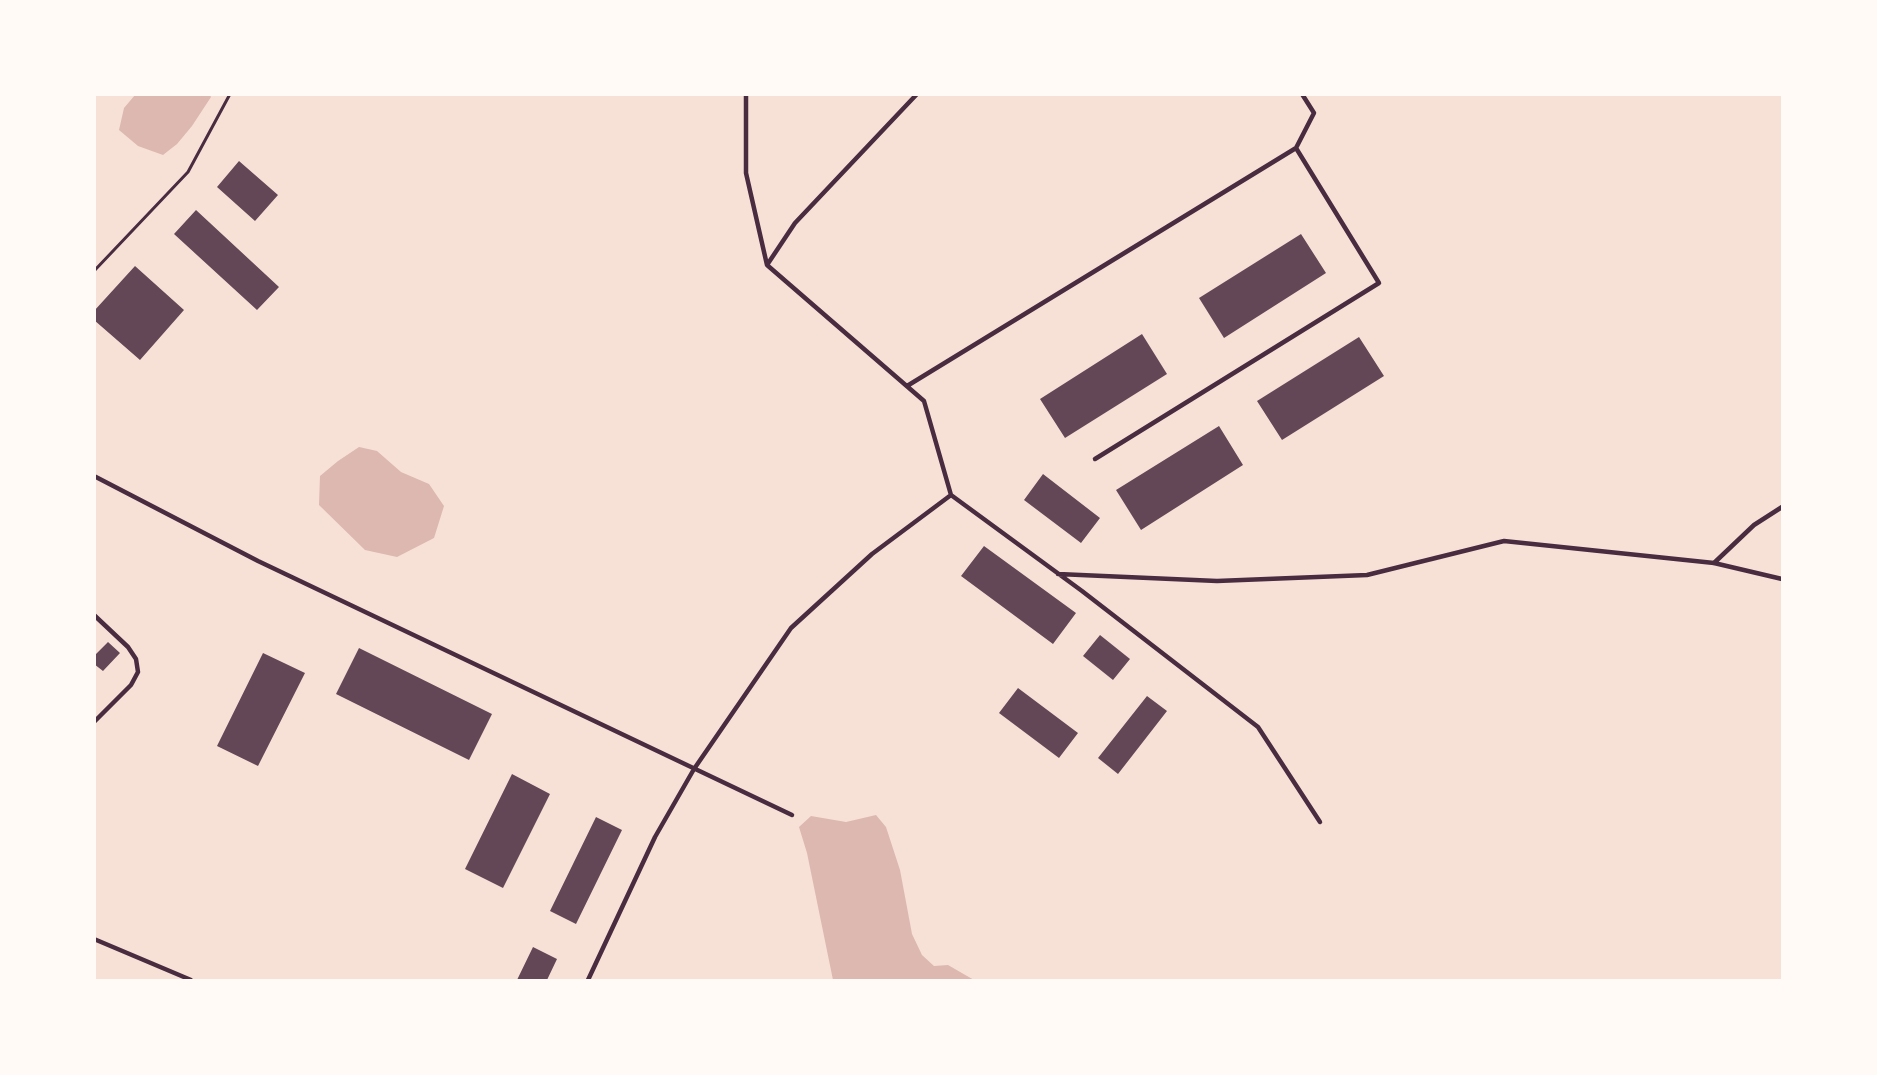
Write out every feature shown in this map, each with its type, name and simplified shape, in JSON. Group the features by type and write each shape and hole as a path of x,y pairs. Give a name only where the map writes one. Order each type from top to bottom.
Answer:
{"lane":[{"path":"746,94 747,173 767,265 924,400 951,495 1058,574 1257,728 1320,822"},
{"path":"767,265 795,223 917,94"},
{"path":"907,386 1296,148 1314,113 1302,94"},
{"path":"1095,459 1380,283 1296,148"},
{"path":"94,476 258,561 792,816"},
{"path":"588,981 655,837 694,769 790,628 872,554 951,495"},
{"path":"1714,563 1754,525 1782,507"},
{"path":"1058,574 1217,581 1367,575 1504,541 1714,563 1782,579"},
{"path":"94,615 128,647 136,660 138,672 131,685 94,722"},
{"path":"94,939 191,981"}],"path":[{"path":"94,271 188,172 230,94"}],"shaded area":[{"path":"135,95 210,95 211,97 192,126 177,144 163,155 138,146 119,130 124,108"},
{"path":"359,447 377,451 401,472 429,484 444,506 434,538 397,557 365,550 319,505 320,476"},
{"path":"876,815 886,827 900,870 912,934 922,955 934,966 948,965 974,980 833,980 807,853 799,827 811,816 846,822"}],"building":[{"path":"239,161 278,195 255,221 217,187"},
{"path":"196,210 279,287 257,310 174,234"},
{"path":"1301,234 1326,273 1224,338 1199,298"},
{"path":"135,266 184,310 140,360 94,320 94,311"},
{"path":"1142,334 1167,374 1065,438 1040,399"},
{"path":"1359,337 1384,376 1282,440 1257,401"},
{"path":"1219,426 1243,465 1141,530 1116,490"},
{"path":"1043,474 1100,518 1081,543 1024,500"},
{"path":"984,546 1076,613 1053,644 961,576"},
{"path":"1100,635 1130,659 1113,680 1083,656"},
{"path":"108,642 120,653 103,671 94,664 94,656"},
{"path":"359,648 492,714 469,760 336,694"},
{"path":"263,653 305,673 258,766 217,746"},
{"path":"1018,688 1078,733 1059,758 999,713"},
{"path":"1147,696 1167,711 1118,774 1098,758"},
{"path":"512,774 550,794 503,888 465,869"},
{"path":"596,817 622,830 576,924 550,911"},
{"path":"533,947 557,959 547,980 517,980"}]}
